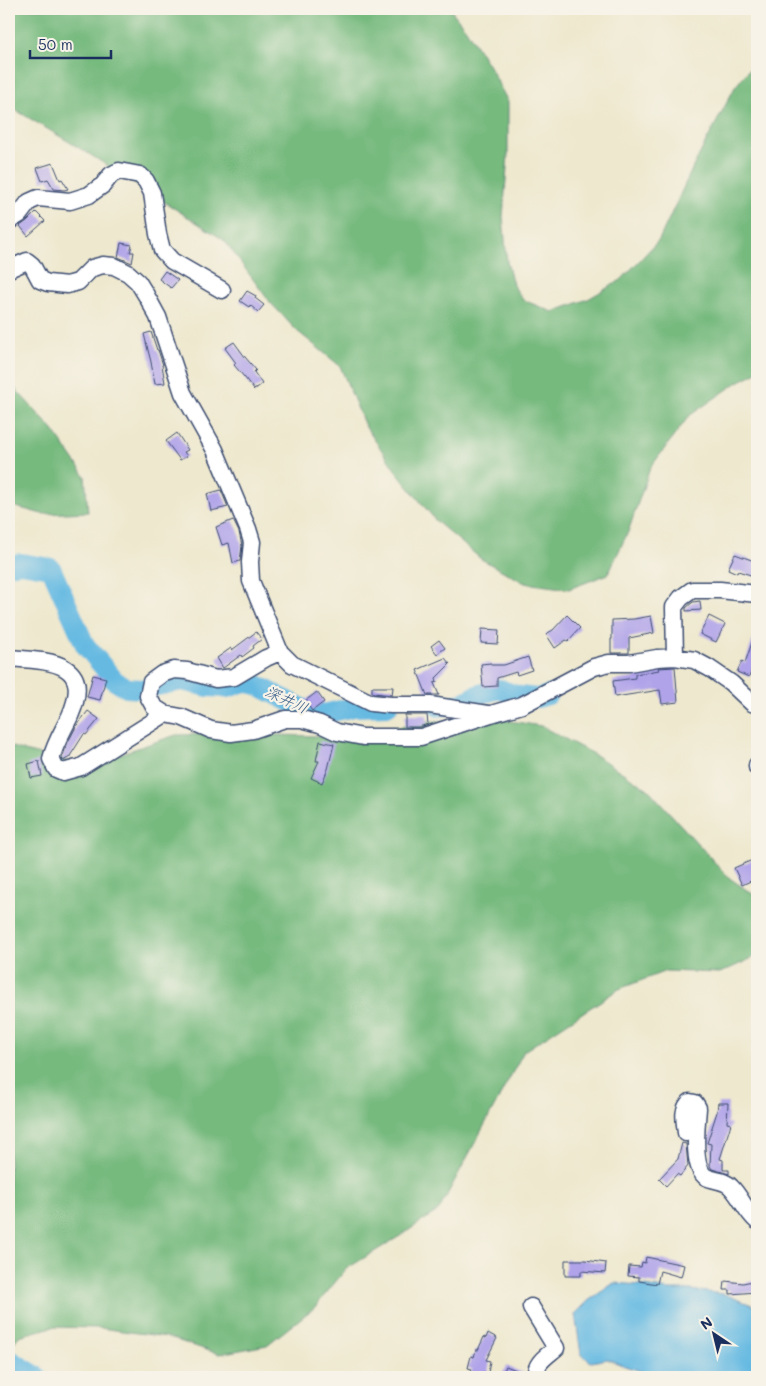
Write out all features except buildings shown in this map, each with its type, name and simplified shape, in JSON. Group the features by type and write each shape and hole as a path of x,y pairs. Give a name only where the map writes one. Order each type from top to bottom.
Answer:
{"street":[{"path":"9,221 19,215 29,202 38,198 70,200 89,195 103,185 111,175 119,171 140,175 146,181 152,193 162,250 172,261 222,290"},
{"path":"9,269 26,261 32,265 40,280 67,285 78,282 92,268 103,265 114,266 128,273 138,282 158,317 183,393 215,450 248,529 252,542 251,580 280,652 292,664 371,703 430,705 491,714"},
{"path":"674,657 674,607 681,598 692,590 720,590 757,594"},
{"path":"280,652 234,677 216,678 174,670 162,674 151,682 148,696 154,707 164,714 180,717 211,730 231,733 253,730 285,719 302,719 320,724 337,732 363,737 420,737 522,705 594,667 609,663 629,663 674,657 694,660 709,668 731,683 752,703 757,705"},
{"path":"9,658 59,664 68,670 75,679 77,694 70,716 55,745 51,758 56,769 64,772 81,768 164,714"},
{"path":"686,1133 684,1111 690,1102 694,1103 698,1108 695,1146 697,1161 704,1175 729,1184 752,1217 757,1221"},
{"path":"531,1307 556,1348 538,1365 535,1373 536,1377"}],"green space":[{"path":"9,9 450,9 466,29 492,71 508,102 508,154 503,217 507,262 513,285 523,300 553,312 588,299 621,280 659,240 694,165 735,87 757,60 757,372 738,382 689,416 650,468 628,532 608,574 569,589 525,583 481,559 437,522 401,478 365,426 340,366 296,330 269,301 224,240 86,152 9,106"},
{"path":"9,382 53,430 85,476 88,512 42,514 9,505"},
{"path":"504,720 541,726 595,755 648,789 728,877 757,897 757,956 720,973 666,971 619,989 524,1051 439,1210 346,1269 315,1307 267,1345 219,1354 167,1337 100,1328 52,1327 19,1336 9,1349 9,746 79,764 111,757 176,735 235,734 360,737 425,721"},
{"path":"9,1352 17,1368 31,1377 9,1377"}],"water":[{"path":"614,1283 724,1294 757,1307 757,1377 659,1377 607,1359 591,1362 581,1354 575,1314 588,1301"}],"waterway":[{"name":"深井川","path":"9,565 21,563 51,568 85,645 115,681 127,688 142,689 182,681 208,687 228,688 244,682 257,685 304,709 324,714 353,707 388,706"},
{"name":"深井川","path":"439,707 463,703 477,695 499,689 519,696 538,698 548,695"},
{"path":"9,1359 38,1377"}]}
